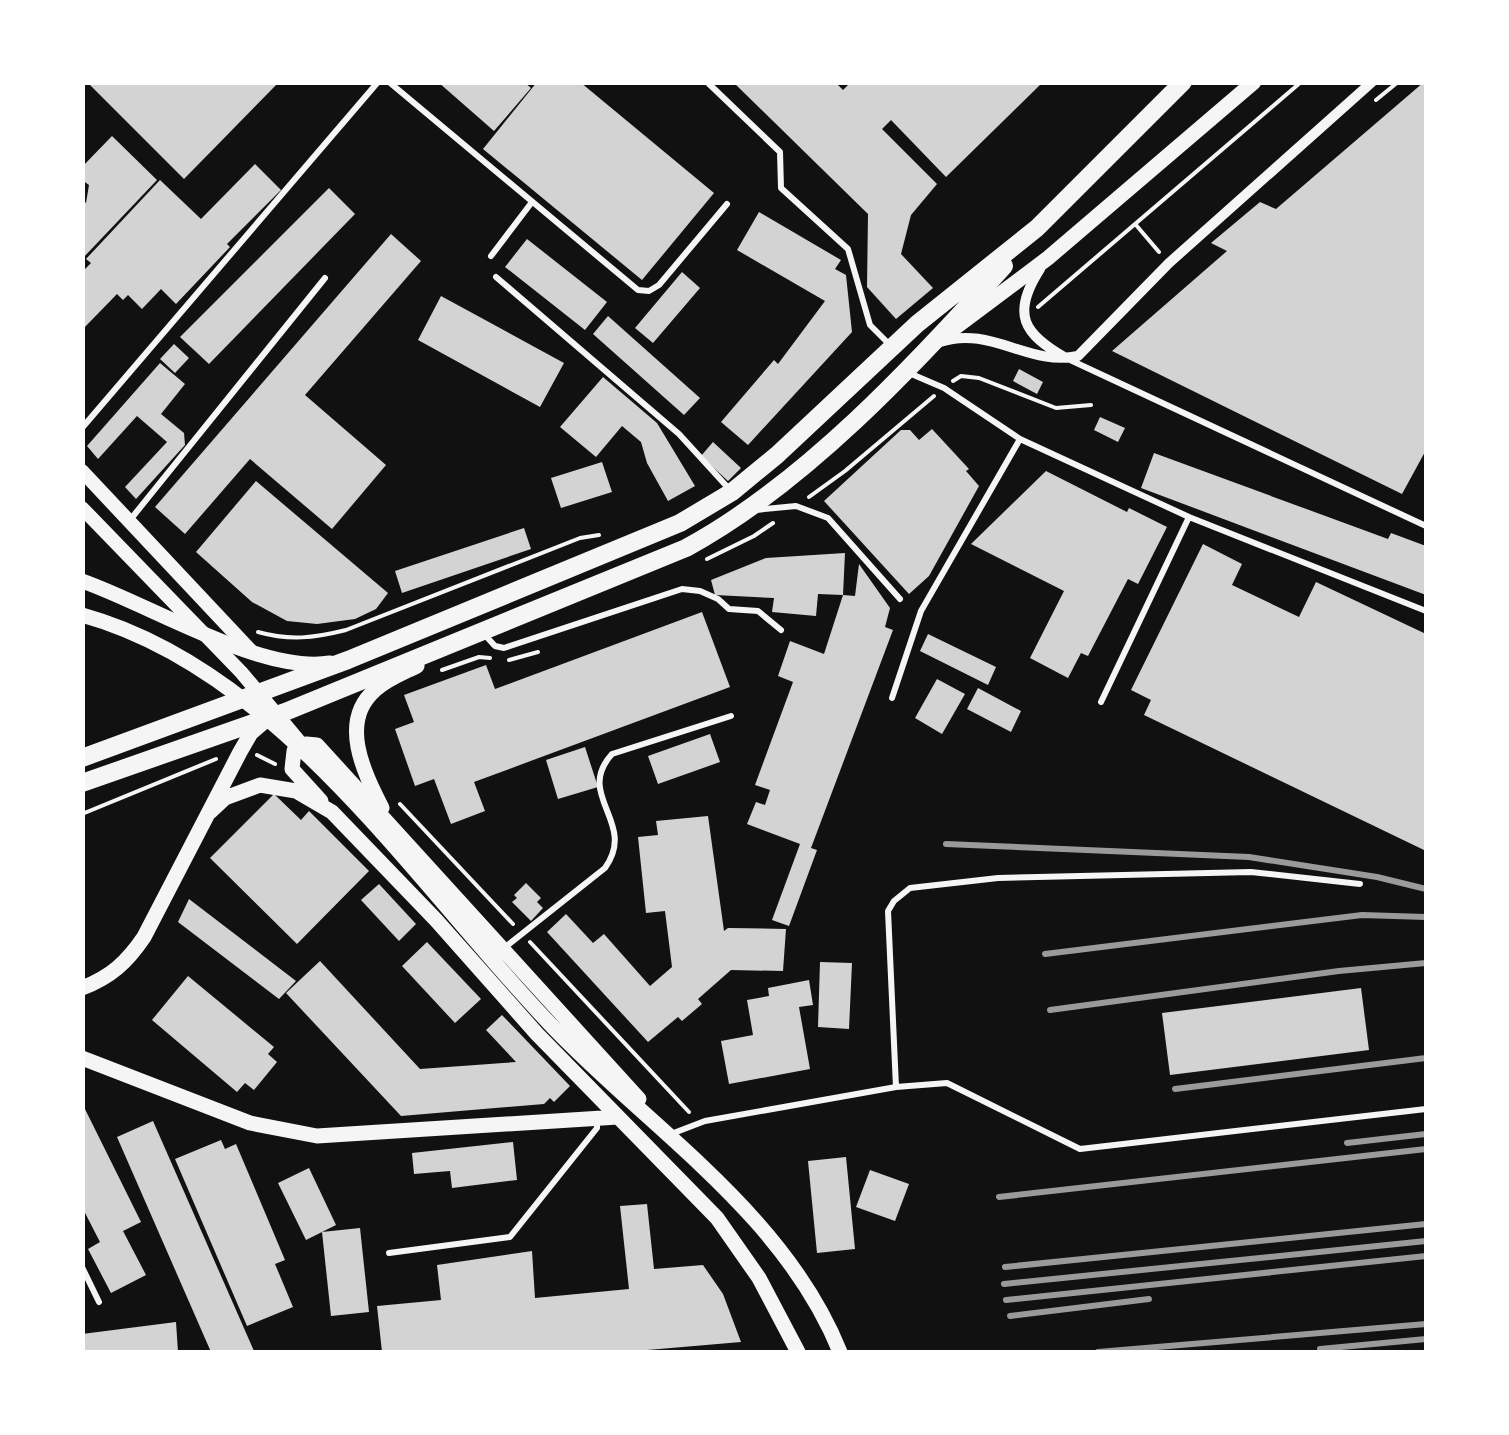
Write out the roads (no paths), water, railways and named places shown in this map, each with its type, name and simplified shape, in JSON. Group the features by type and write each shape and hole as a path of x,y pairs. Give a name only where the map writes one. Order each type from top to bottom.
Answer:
{"main road":[{"path":"934,344 1037,228 1183,82"},
{"path":"82,782 284,712 686,548 787,481 934,344 1047,259 1254,82"},
{"path":"82,758 348,660 680,523 732,492 777,455 892,348 1037,228"},
{"path":"82,581 130,598 253,654 298,664 324,665 348,660"},
{"path":"82,616 130,632 197,667 314,760 548,1023 607,1082 670,1134 749,1214 818,1309 840,1352"},
{"path":"390,826 358,755 357,738 365,701 385,682 461,642"},
{"path":"82,988 114,973 128,961 251,734 265,721 284,712"},
{"path":"657,1122 616,1071 317,745 301,745 292,756 292,769 618,1117 718,1218 759,1278 798,1352"},
{"path":"210,812 225,798 260,784 296,791 332,812"},
{"path":"82,1058 250,1122 316,1136 618,1117"}],"street":[{"path":"934,344 947,339 978,338 1048,358 1078,356 1169,264 1372,82"},
{"path":"1047,259 1028,288 1024,319 1040,343 1067,358"},
{"path":"82,472 253,654"},
{"path":"82,508 241,672 314,760"}],"lane":[{"path":"82,428 378,82"},
{"path":"389,82 630,285 649,290 659,285 726,204"},
{"path":"707,82 780,152 781,188 848,249 870,325 892,348"},
{"path":"491,256 532,202"},
{"path":"496,277 679,434 732,492"},
{"path":"129,521 324,278"},
{"path":"1067,358 1426,526"},
{"path":"903,372 944,388 1020,439 1189,517 1426,611"},
{"path":"892,698 922,611 1020,439"},
{"path":"742,514 796,506 828,518 900,599"},
{"path":"1101,702 1189,517"},
{"path":"483,633 496,646 504,648 682,589 700,591 718,599 728,609 758,611 781,630"},
{"path":"503,949 605,868 615,854 617,838 599,787 602,765 612,754 731,716"},
{"path":"896,1088 888,911 910,888 998,878 1251,872 1360,884"},
{"path":"670,1134 705,1121 947,1083 1080,1149 1426,1109"},
{"path":"389,1253 510,1237 597,1128 597,1118"},
{"path":"82,1267 99,1302"}],"railway":[{"path":"946,844 1249,857 1377,877 1426,889"},
{"path":"1045,954 1362,915 1426,917"},
{"path":"1050,1010 1426,963"},
{"path":"1175,1089 1426,1058"},
{"path":"1347,1143 1426,1134"},
{"path":"999,1197 1426,1149"},
{"path":"1005,1267 1426,1224"},
{"path":"1004,1284 1426,1241"},
{"path":"1006,1300 1426,1256"},
{"path":"1010,1316 1149,1299"},
{"path":"1098,1352 1426,1324"},
{"path":"1320,1349 1426,1339"}]}
